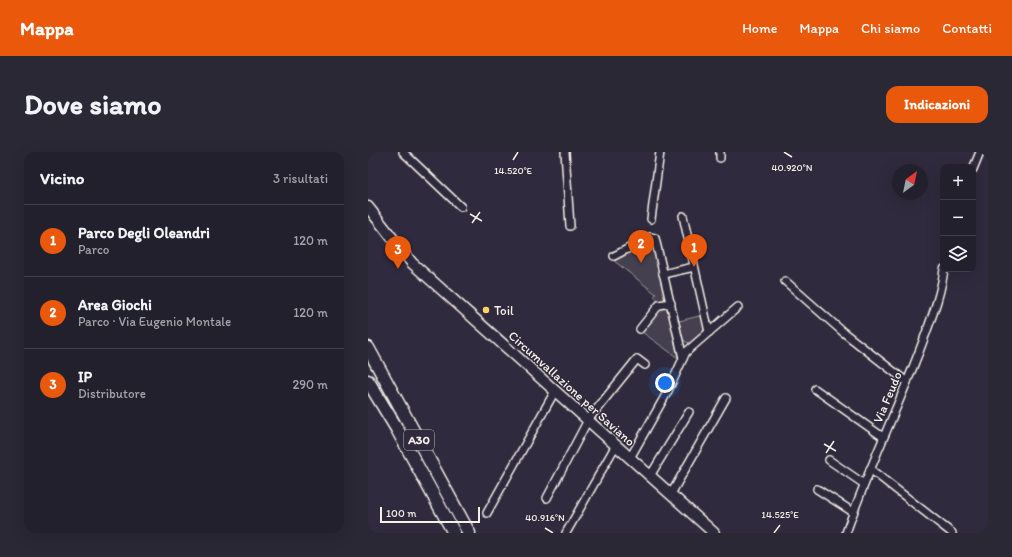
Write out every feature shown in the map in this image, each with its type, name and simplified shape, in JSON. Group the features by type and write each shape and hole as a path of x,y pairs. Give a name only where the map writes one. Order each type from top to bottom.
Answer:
{"highway":[{"name":"A30","path":"368,348 469,533"},
{"name":"A30","path":"368,381 397,429 454,533"}],"main road":[{"name":"Circumvallazione per Saviano","path":"368,207 412,262 714,533"}],"street":[{"path":"403,152 461,207"},
{"path":"565,152 570,226"},
{"path":"651,219 660,152"},
{"path":"975,164 980,152"},
{"path":"683,216 709,332"},
{"path":"614,256 652,236 656,241 683,358"},
{"path":"663,274 694,267"},
{"name":"Via Feudo","path":"846,533 870,469 907,382 939,297 943,272"},
{"path":"785,281 843,332 907,382"},
{"path":"640,329 659,305 671,303"},
{"path":"630,458 668,391 686,352 738,307"},
{"path":"547,498 588,420 637,359 645,366"},
{"path":"815,389 883,437"},
{"path":"487,513 555,391"},
{"path":"671,494 726,398"},
{"path":"650,476 689,412"},
{"path":"566,533 616,445"},
{"path":"829,460 864,484"},
{"path":"870,469 952,533"},
{"path":"817,489 853,512"}],"shaded area":[{"path":"651,239 653,240 667,302 662,303 654,297 656,294 613,260"},
{"path":"667,307 678,358 642,332 659,308"},
{"path":"703,315 704,332 690,343 686,342 683,339 679,321"}],"place":[{"name":"Area Giochi","path":"641,263"},
{"name":"Parco Degli Oleandri","path":"694,267"},
{"name":"IP","path":"398,269"},
{"name":"Toil","path":"486,310"}]}
